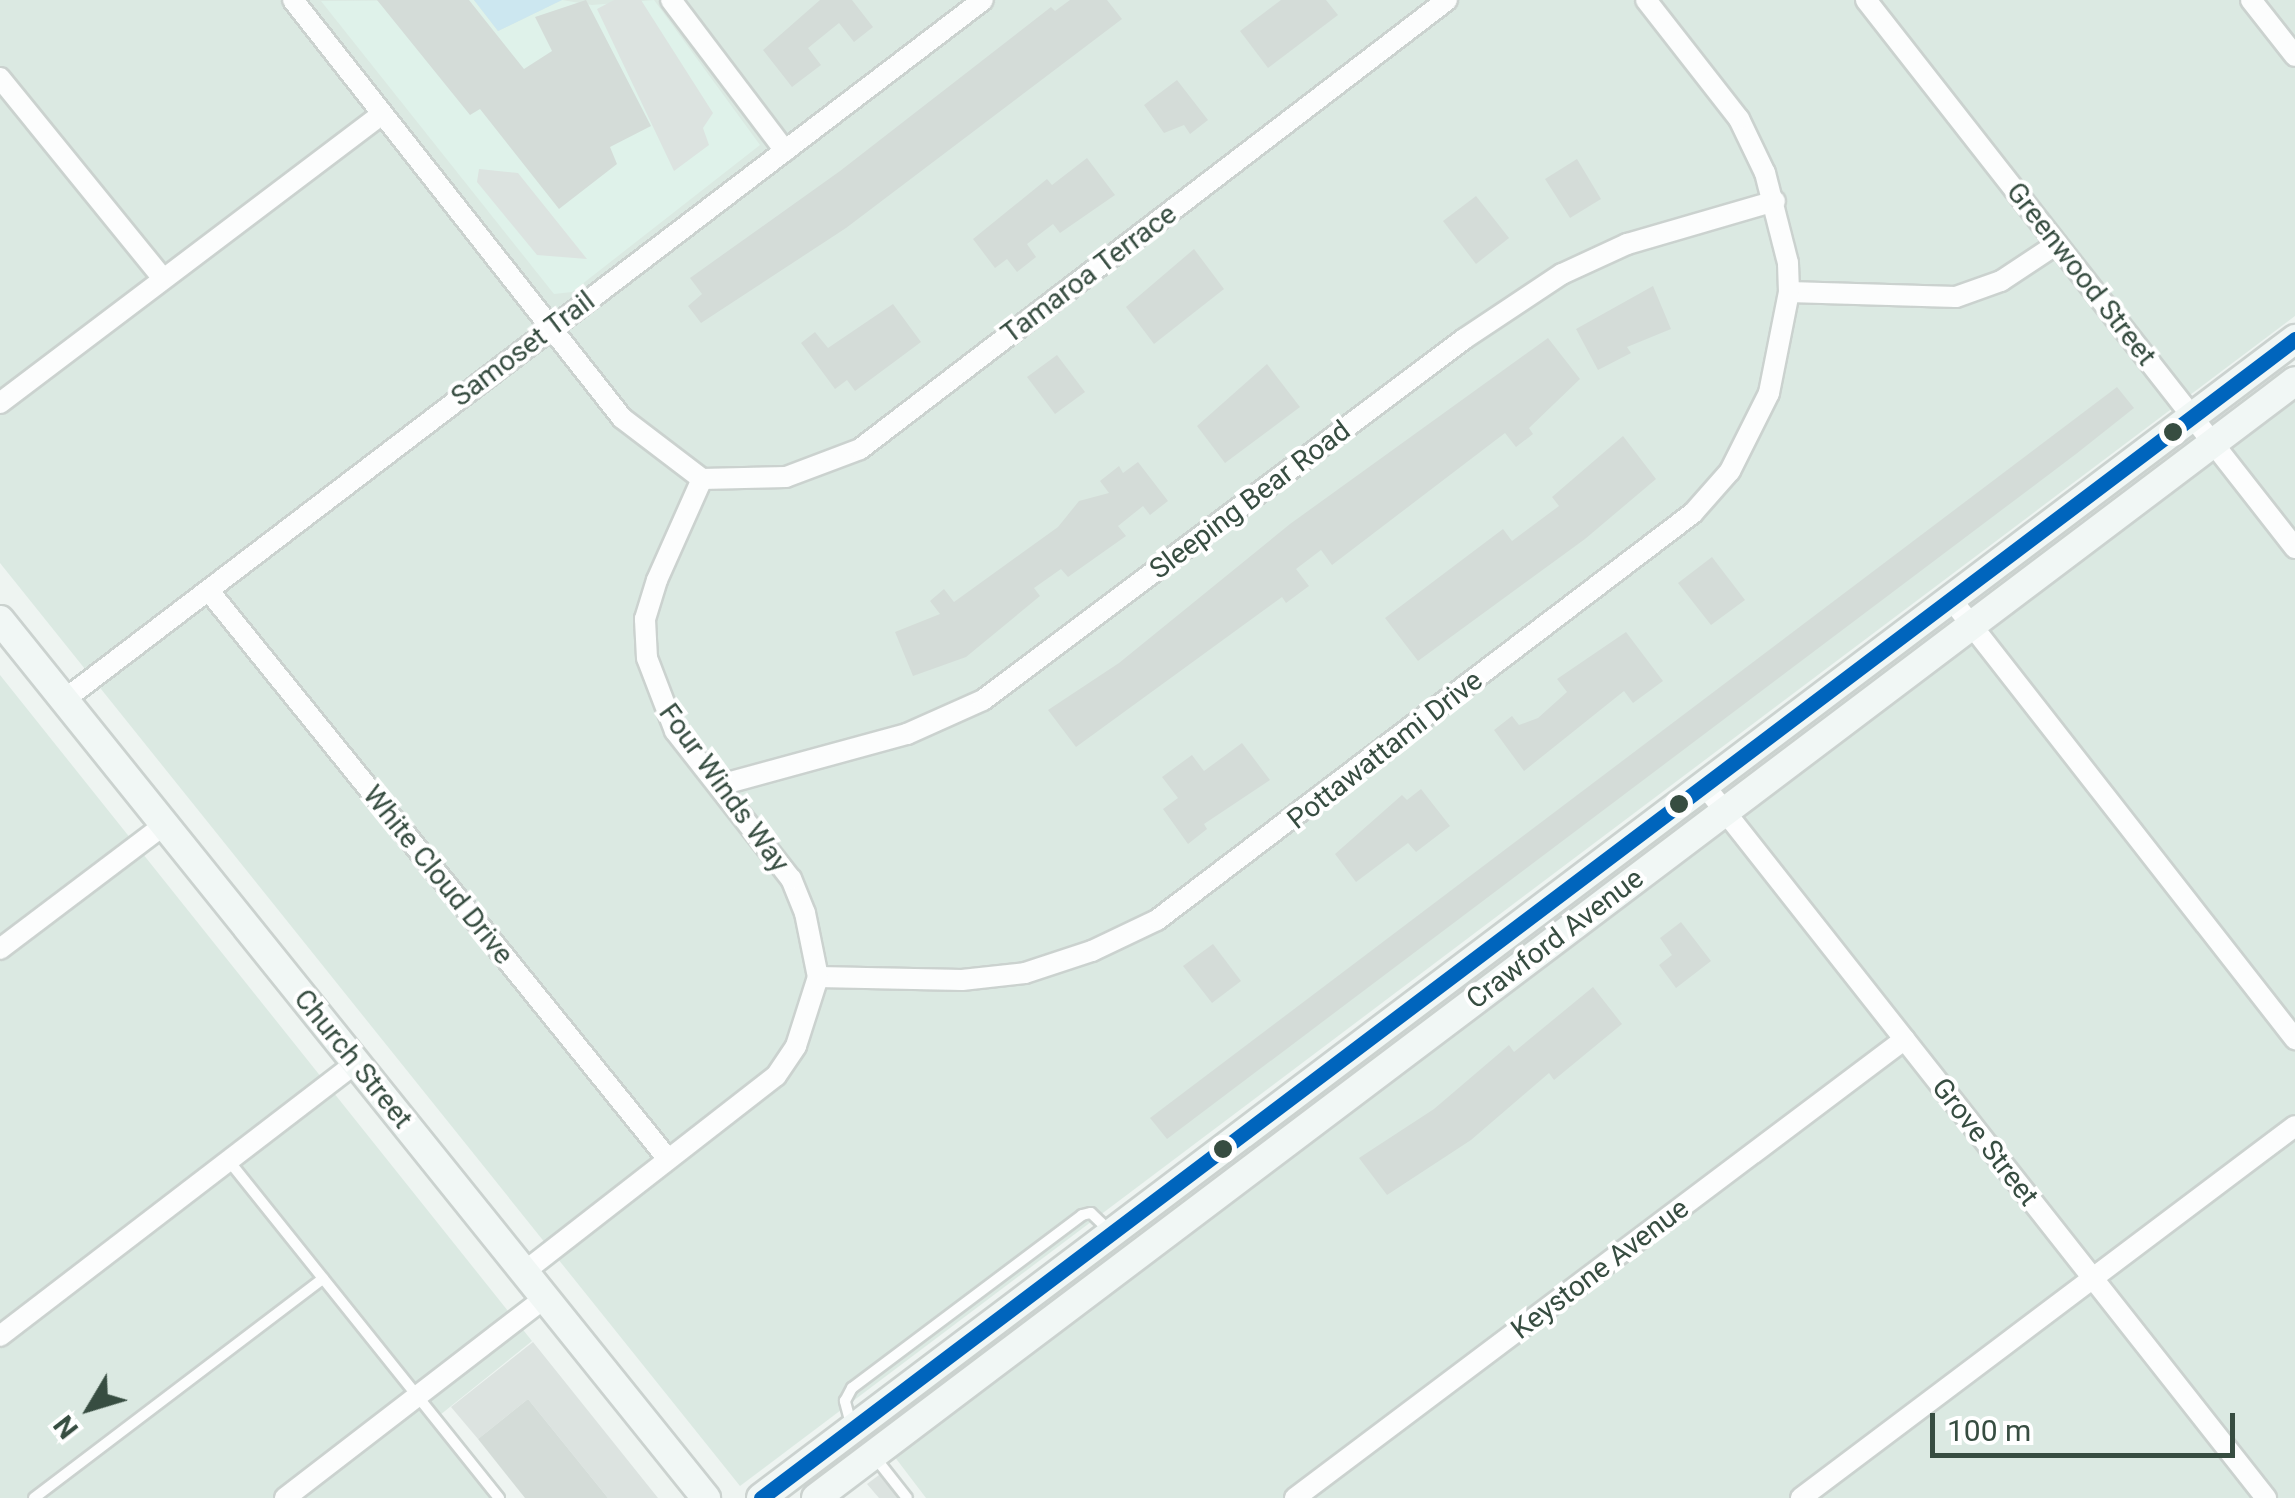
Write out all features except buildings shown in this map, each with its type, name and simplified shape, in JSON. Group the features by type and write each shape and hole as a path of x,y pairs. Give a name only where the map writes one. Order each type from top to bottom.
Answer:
{"main road":[{"name":"Crawford Avenue","path":"761,1498 2295,340"},
{"name":"Crawford Avenue","path":"816,1498 2295,381"},
{"name":"Church Street","path":"0,620 706,1498"}],"street":[{"path":"293,0 622,418 702,479"},
{"path":"671,0 785,150"},
{"name":"Samoset Trail","path":"64,700 983,0"},
{"name":"Tamaroa Terrace","path":"702,479 786,477 860,449 1448,0"},
{"name":"Pottawattami Drive","path":"818,976 962,980 1025,973 1092,952 1157,920 1693,512 1754,435 1770,394 1789,292 1775,201 1740,119 1646,0"},
{"name":"Greenwood Street","path":"1866,0 2295,548"},
{"path":"2251,0 2295,56"},
{"path":"0,78 162,277"},
{"path":"0,403 382,114"},
{"name":"Sleeping Bear Road","path":"720,785 906,734 983,700 1464,339 1562,274 1627,244 1775,201"},
{"path":"1789,292 1956,297 2000,282 2057,244"},
{"name":"Four Winds Way","path":"524,1272 776,1076 796,1046 818,976 806,913 790,879 675,731 647,658 645,620 657,580 702,479"},
{"name":"White Cloud Drive","path":"209,591 668,1159"},
{"path":"1951,599 2295,1039"},
{"name":"Grove Street","path":"1704,785 2266,1498"},
{"path":"0,949 164,824"},
{"name":"Keystone Avenue","path":"1295,1498 1905,1040"},
{"path":"0,1336 356,1063"},
{"path":"1801,1498 2295,1126"},
{"path":"1218,1152 1238,1179"},
{"path":"284,1498 545,1298"}],"lane":[{"path":"228,1161 499,1498"},
{"path":"34,1498 323,1278"},
{"path":"873,1455 907,1498"}],"shaded area":[{"path":"0,0 2295,0 2295,316 740,1486 0,563"},
{"path":"474,0 498,31 562,0 592,5 654,0 760,145 572,292 554,294 321,1"},
{"path":"474,0 562,0 498,31"},
{"path":"614,0 641,0 713,113 703,128 709,145 674,171 597,9"},
{"path":"479,169 518,173 587,259 537,255 477,182"},
{"path":"2295,383 2295,1498 926,1498 875,1431"},
{"path":"0,675 532,1341 440,1415 506,1498 0,1498"},
{"path":"533,1342 658,1498 608,1498 528,1399 478,1439 451,1407"},
{"path":"883,1472 903,1498 879,1498 867,1484"}],"transit line":[{"path":"761,1498 2295,339"}]}
